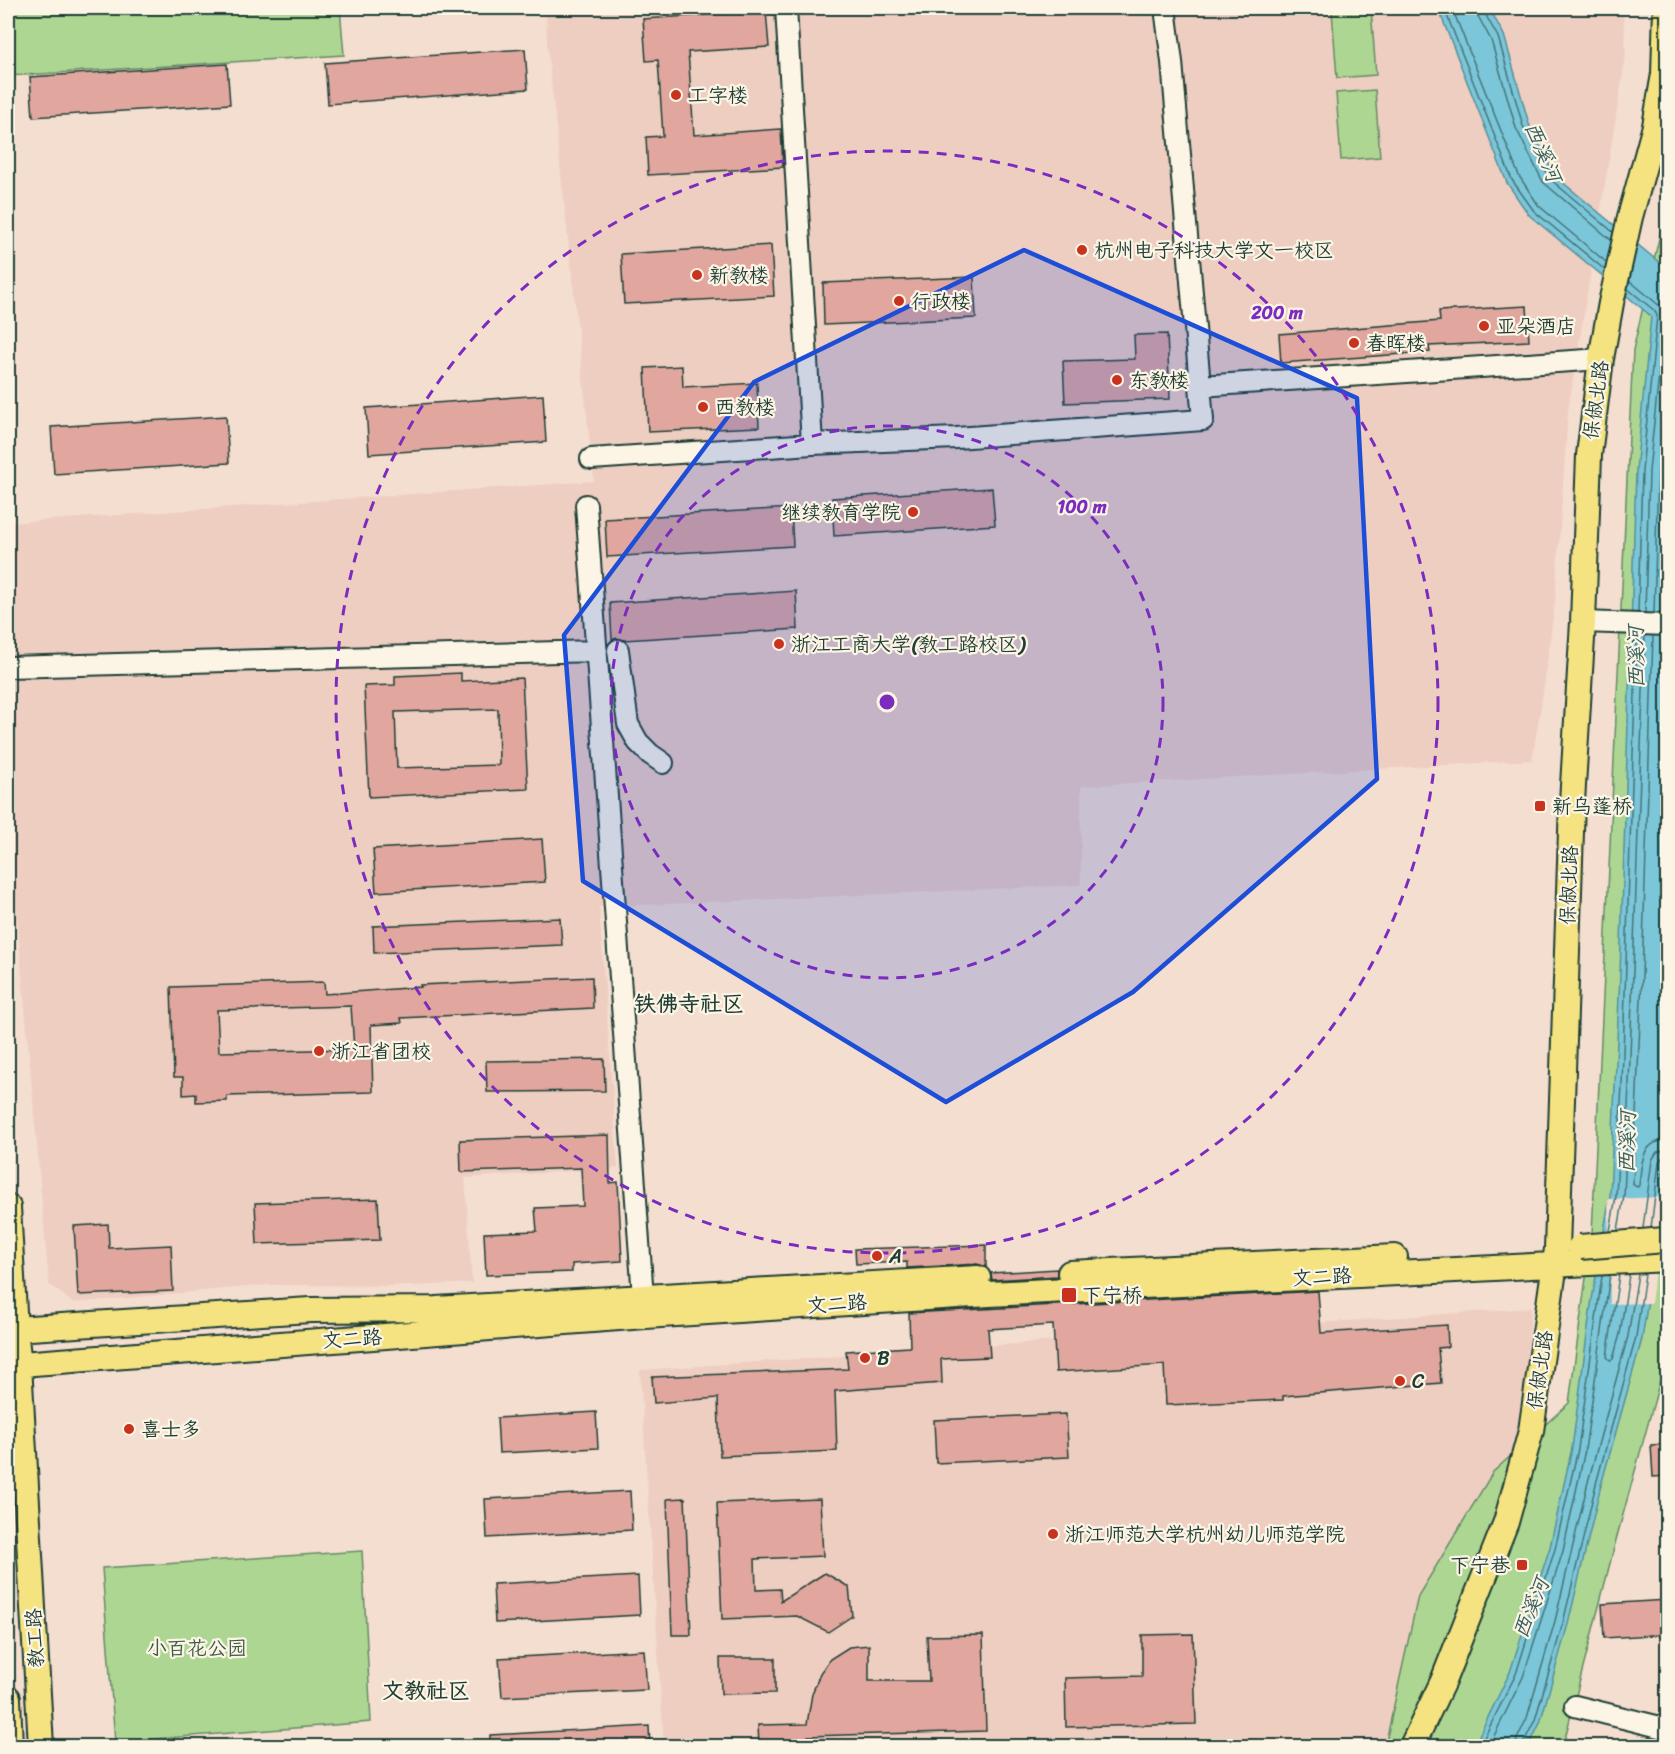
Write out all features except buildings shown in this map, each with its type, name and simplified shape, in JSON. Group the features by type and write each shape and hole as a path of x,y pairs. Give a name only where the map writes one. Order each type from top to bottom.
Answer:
{"main road":[{"name":"保俶北路","path":"1412,1746 1443,1681 1506,1522 1531,1431 1569,1256 1572,802 1589,455 1601,359 1611,303 1630,217 1655,126 1664,74 1666,8"},
{"name":"教工路","path":"8,1207 13,1365 41,1746"},
{"name":"文二路","path":"13,1365 644,1306 1155,1268 1569,1256 1666,1249"},
{"name":"文二路","path":"11,1331 310,1310 644,1306"},
{"path":"8,1698 10,1746"}],"street":[{"path":"786,8 812,444"},
{"path":"591,459 812,444 956,438 1203,420 1172,62 1165,8"},
{"path":"1200,386 1601,359"},
{"path":"586,505 644,1306"},
{"path":"1582,622 1668,625"},
{"path":"618,650 628,724 638,742 663,763"},
{"path":"8,667 597,651"},
{"path":"1575,1706 1668,1729"}],"highlighted area":[{"path":"1024,250 1357,398 1377,779 1133,992 946,1102 583,881 564,635 754,382"}],"shaded area":[{"path":"546,8 1623,8 1626,55 1568,411 1555,601 1532,760 1081,786 1081,885 599,907 618,1168 465,1178 472,1283 414,1286 268,1285 73,1303 49,1284 15,893 8,894 8,523 594,481 547,43"},
{"name":"浙江师范大学杭州幼儿师范学院","path":"1531,1308 1523,1445 1418,1596 1385,1746 664,1746 640,1370"}],"green space":[{"path":"8,8 340,8 344,55 8,76"},
{"path":"1371,8 1376,75 1337,78 1332,11"},
{"path":"1375,90 1380,157 1341,160 1336,93"},
{"path":"1667,204 1667,1355 1564,1742 1569,1746 1385,1746 1418,1596 1493,1472 1569,1403 1592,1234 1633,350"},
{"name":"小百花公园","path":"362,1551 371,1722 115,1742 102,1568"}],"water":[{"name":"西溪河","path":"1438,8 1489,8 1504,35 1529,124 1555,176 1660,263 1667,262 1668,1069 1666,1151 1642,1339 1601,1485 1568,1624 1540,1723 1529,1746 1474,1746 1510,1672 1550,1547 1572,1448 1591,1305 1610,1196 1620,975 1636,471 1651,316 1529,215 1507,183"}],"pier":[{"path":"1664,1197 1651,1303 1610,1304 1608,1199"}],"place":[{"name":"工字楼","path":"676,95"},
{"name":"杭州电子科技大学文一校区","path":"1082,250"},
{"name":"新教楼","path":"697,275"},
{"name":"行政楼","path":"899,301"},
{"name":"亚朵酒店","path":"1484,326"},
{"name":"春晖楼","path":"1354,343"},
{"name":"东教楼","path":"1117,380"},
{"name":"西教楼","path":"703,407"},
{"name":"继续教育学院","path":"913,512"},
{"name":"浙江工商大学(教工路校区)","path":"779,644"},
{"name":"新乌蓬桥","path":"1540,806"},
{"name":"浙江省团校","path":"319,1051"},
{"name":"A","path":"877,1256"},
{"name":"下宁桥","path":"1069,1295"},
{"name":"B","path":"865,1358"},
{"name":"C","path":"1400,1381"},
{"name":"喜士多","path":"129,1429"},
{"name":"浙江师范大学杭州幼儿师范学院","path":"1053,1534"},
{"name":"下宁巷","path":"1522,1565"}],"district":[{"name":"铁佛寺社区","path":"689,1003"},
{"name":"文教社区","path":"426,1690"}]}
